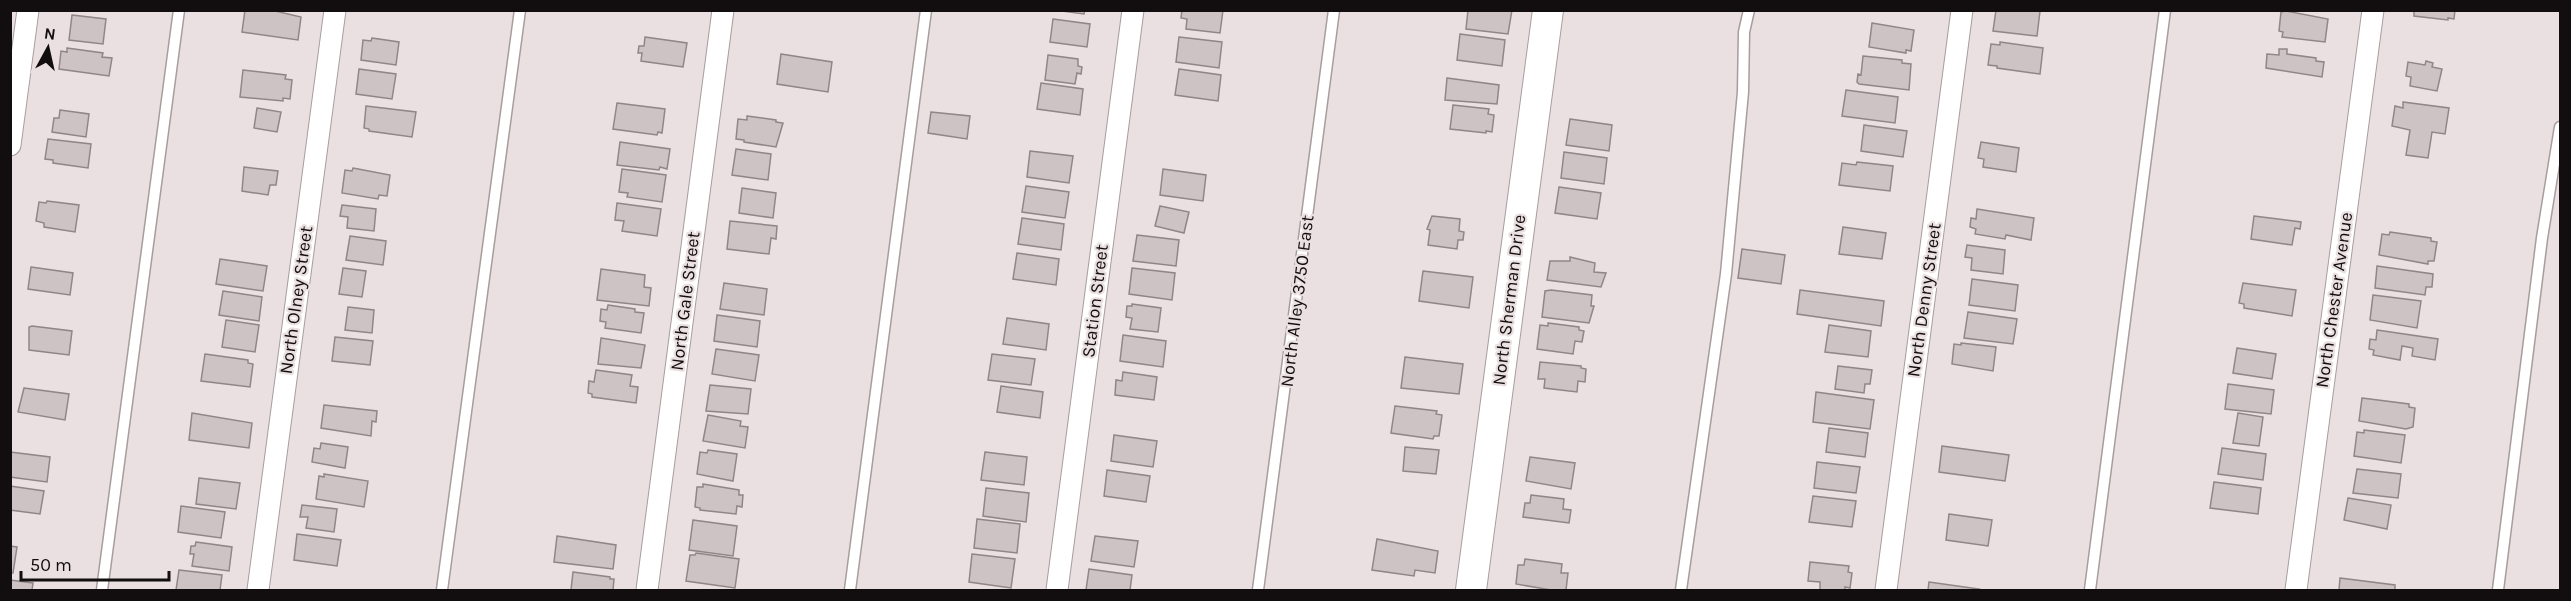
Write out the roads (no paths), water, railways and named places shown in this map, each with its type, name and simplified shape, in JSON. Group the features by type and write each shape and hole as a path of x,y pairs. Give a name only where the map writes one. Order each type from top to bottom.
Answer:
{"main road":[{"name":"North Sherman Drive","path":"1471,591 1548,10"}],"street":[{"path":"10,145 28,10"},
{"name":"North Olney Street","path":"258,591 334,10"},
{"name":"North Gale Street","path":"647,591 723,10"},
{"name":"Station Street","path":"1057,591 1133,10"},
{"name":"North Denny Street","path":"1886,591 1962,10"},
{"name":"North Chester Avenue","path":"2296,591 2373,10"}],"lane":[{"path":"102,591 179,10"},
{"path":"442,591 520,10"},
{"path":"850,591 926,10"},
{"name":"North Alley 3750 East","path":"1258,591 1334,10"},
{"path":"1681,591 1726,274 1743,92 1744,32 1749,10"},
{"path":"2090,591 2165,10"},
{"path":"2498,591 2542,238 2560,127"}]}
